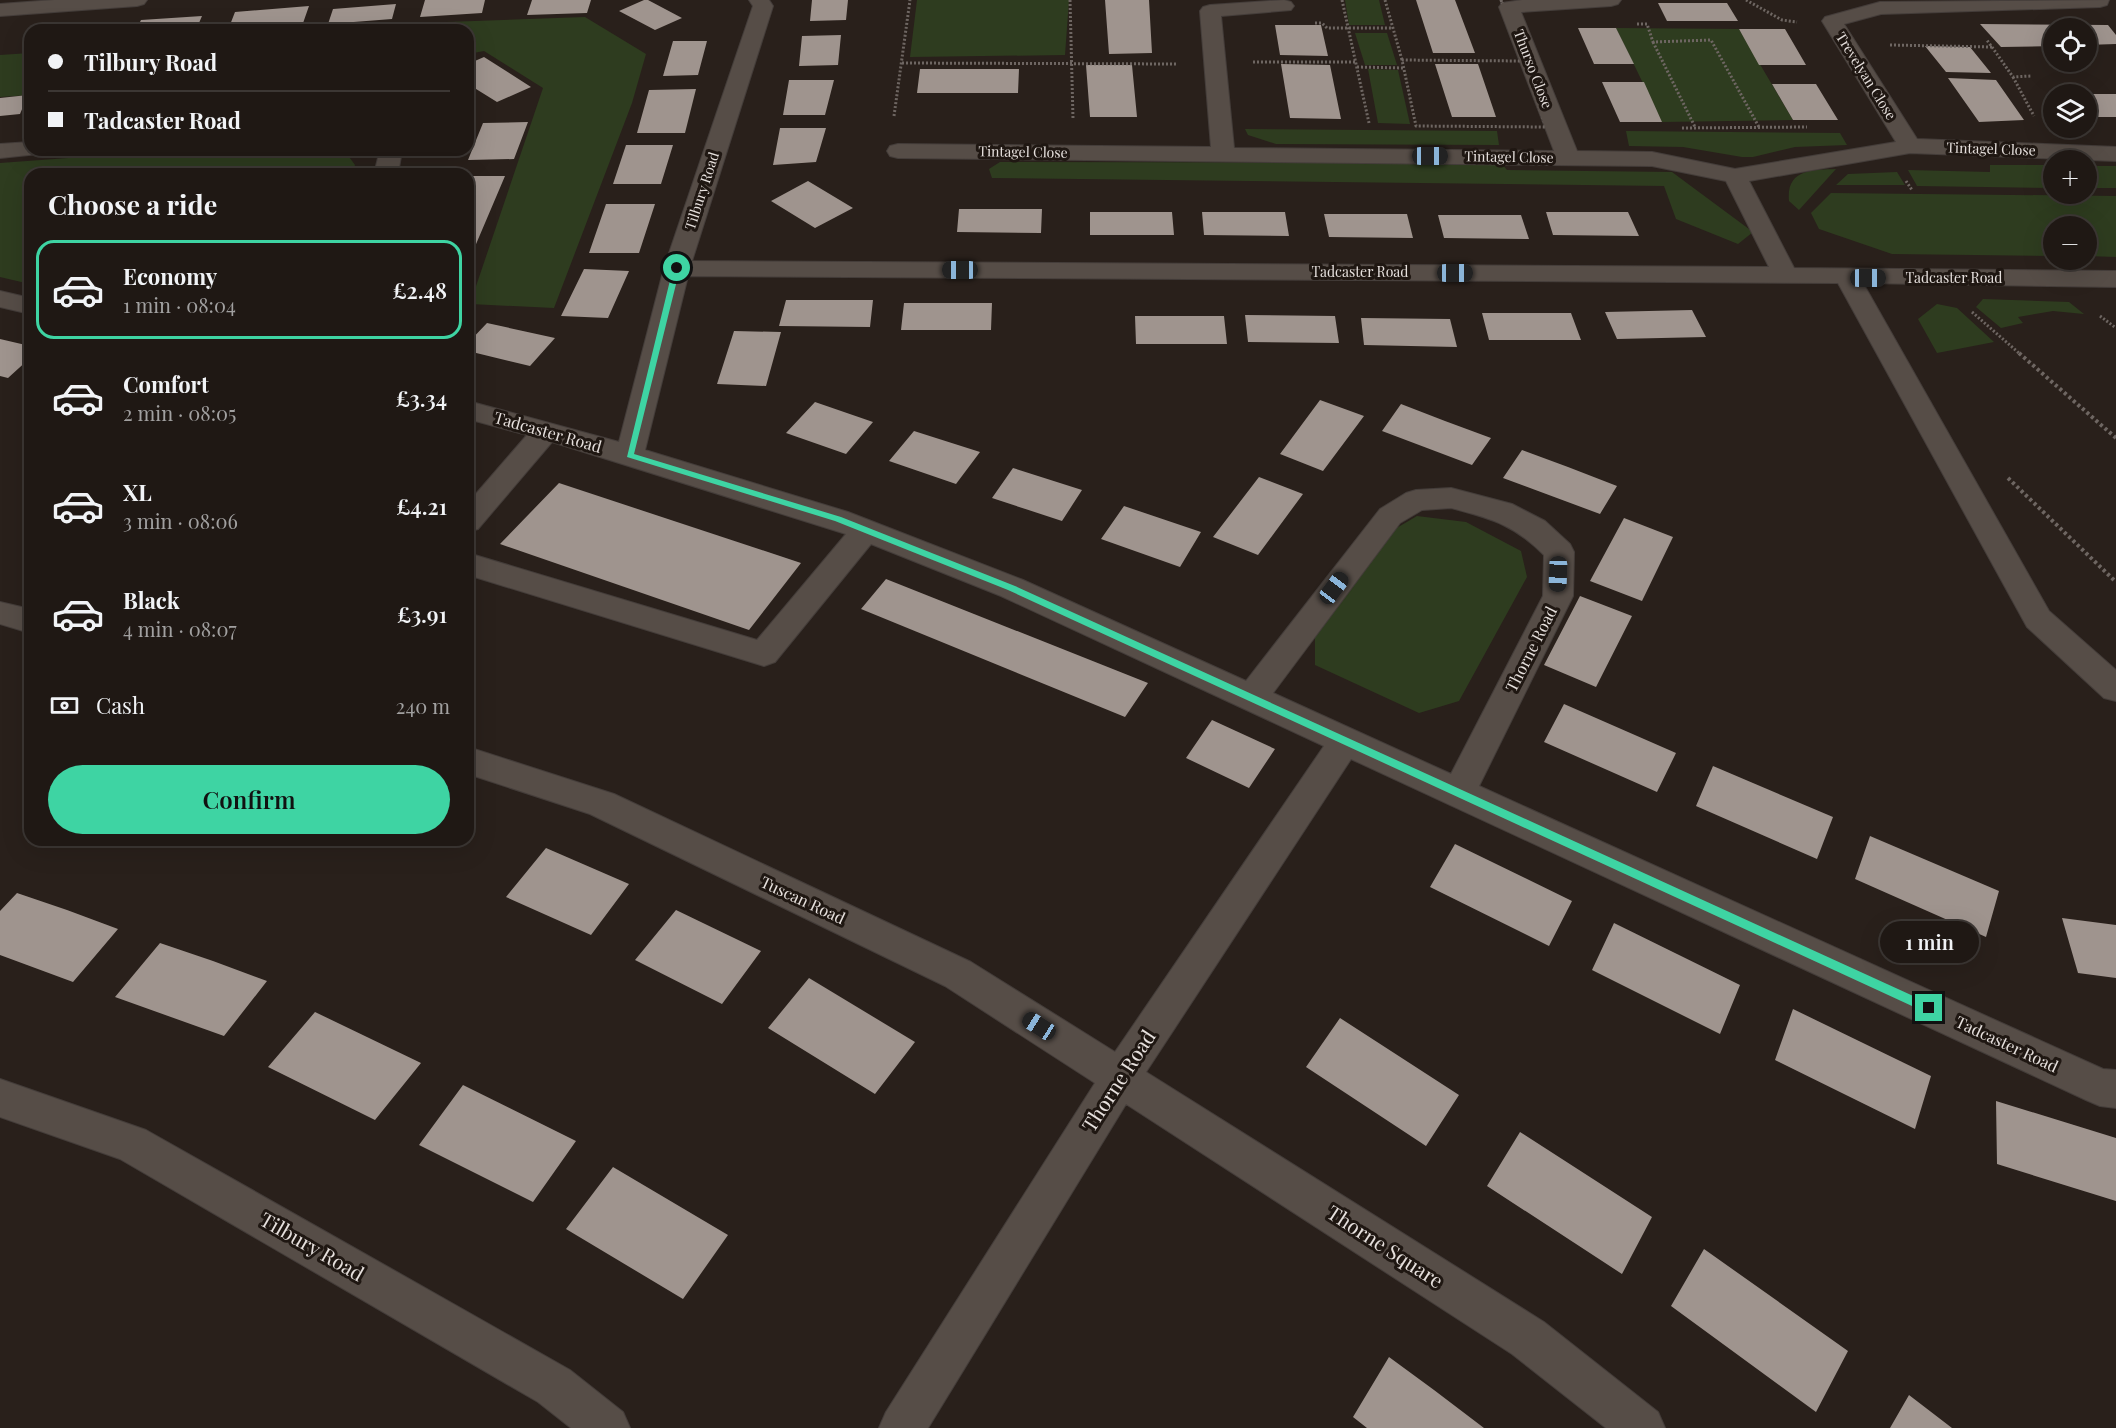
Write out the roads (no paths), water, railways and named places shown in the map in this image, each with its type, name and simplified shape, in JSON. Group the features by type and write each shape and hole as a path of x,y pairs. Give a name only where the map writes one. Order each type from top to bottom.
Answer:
{"street":[{"path":"0,10 137,0"},
{"name":"Tilbury Road","path":"630,455 677,268 763,6 759,0"},
{"name":"Thurso Close","path":"1568,158 1509,8 1611,0"},
{"name":"Trevelyan Close","path":"1910,146 1832,21 1880,8 2100,1"},
{"path":"1224,154 1210,11 1284,6"},
{"name":"Tintagel Close","path":"898,151 1652,159 1736,176 1910,146 2116,154"},
{"path":"0,151 24,149"},
{"path":"1736,176 1785,275"},
{"name":"Tadcaster Road","path":"677,268 2116,279"},
{"path":"1847,277 2038,619 2116,689"},
{"path":"0,299 24,305"},
{"name":"Tadcaster Road","path":"474,412 630,455 838,519 1012,588 2100,1087 2116,1089"},
{"path":"474,515 546,431"},
{"name":"Thorne Road","path":"1251,698 1390,516 1416,500 1451,498 1502,510 1535,528 1559,552 1558,596 1458,793"},
{"path":"474,566 764,654 866,530"},
{"path":"0,613 24,619"},
{"name":"Thorne Road","path":"902,1428 1120,1078 1345,741"},
{"name":"Tuscan Road","path":"474,762 602,804 958,974 1120,1078"},
{"name":"Thorne Square","path":"1120,1078 1528,1338 1642,1428"},
{"name":"Tilbury Road","path":"0,1098 132,1144 554,1386 607,1428"}]}
